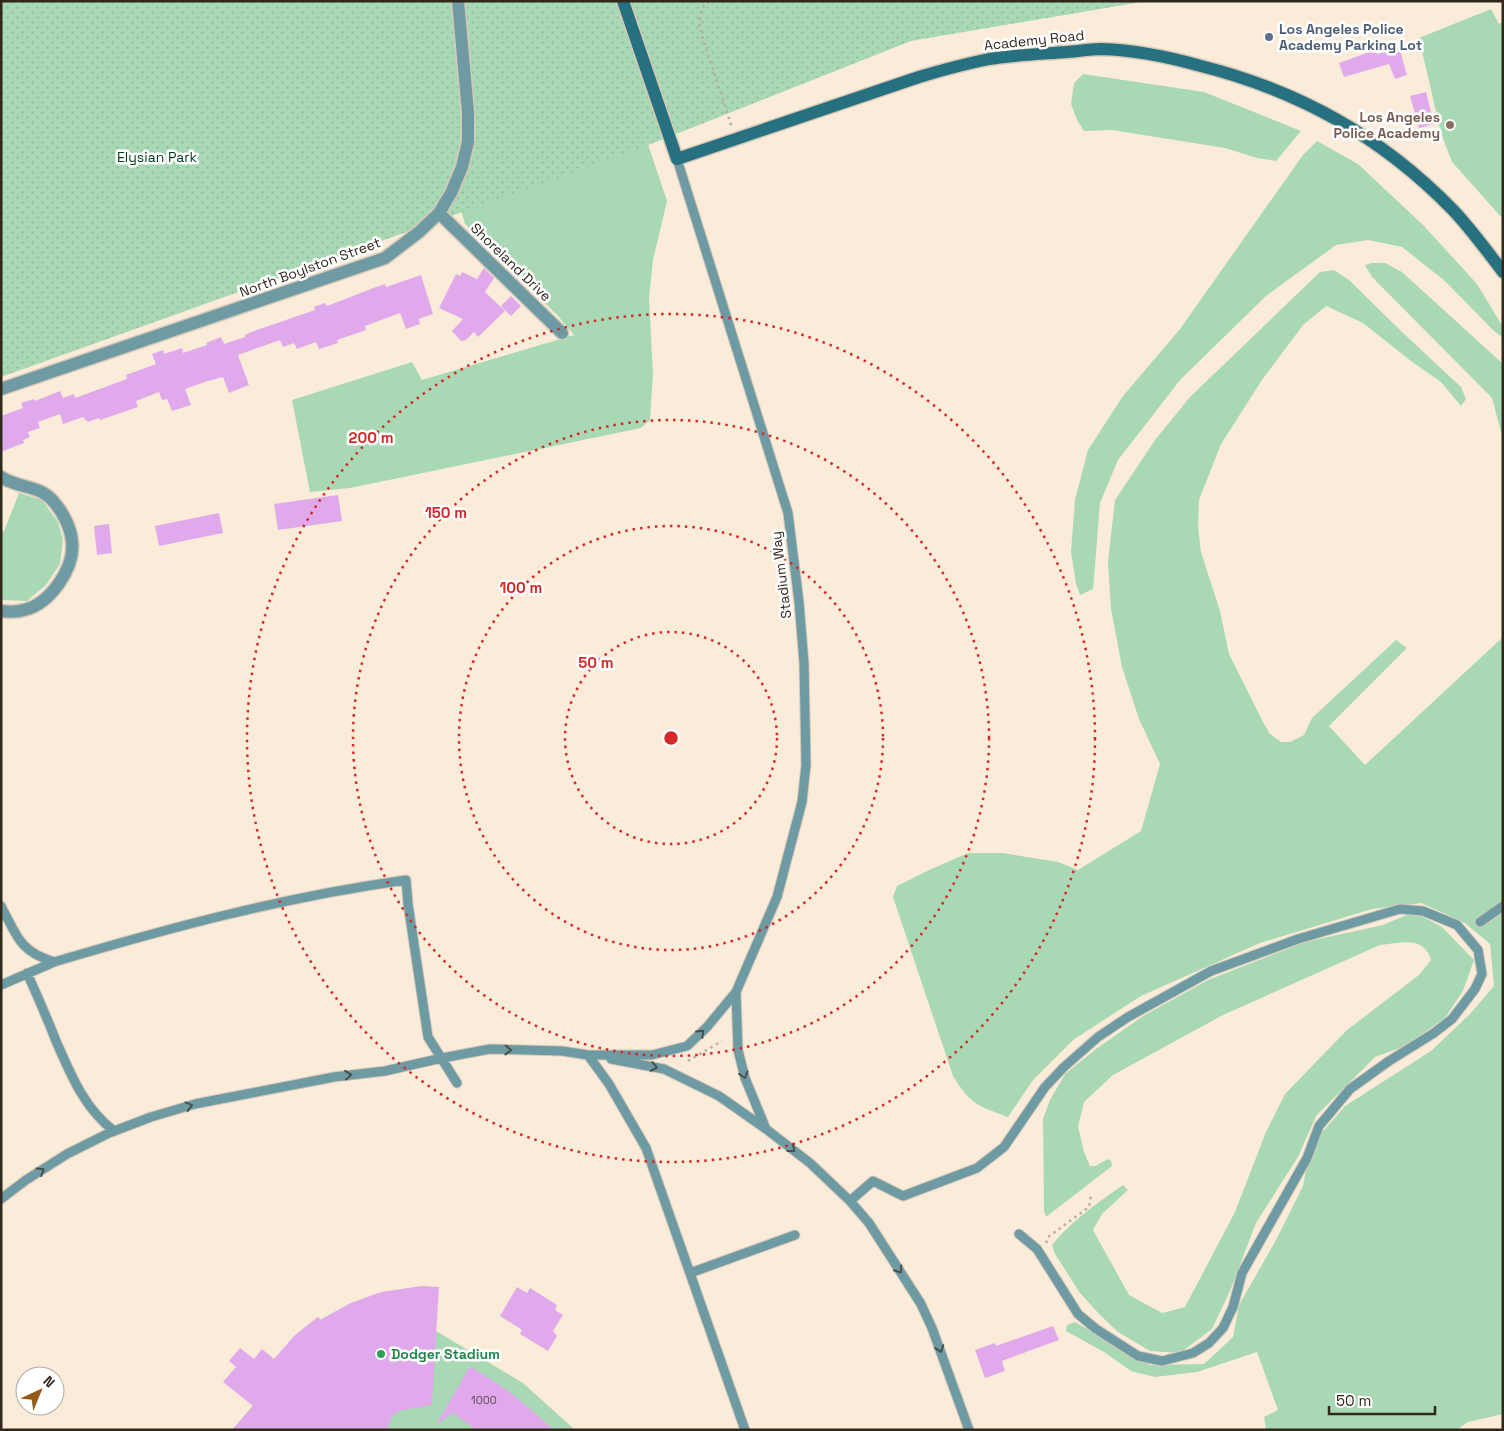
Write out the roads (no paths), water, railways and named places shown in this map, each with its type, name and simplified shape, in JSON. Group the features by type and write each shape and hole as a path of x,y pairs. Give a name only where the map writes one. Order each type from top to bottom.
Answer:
{"main road":[{"path":"623,1 677,158"},
{"name":"Academy Road","path":"677,158 957,66 989,59 1091,49 1148,54 1188,62 1260,83 1300,100 1368,138 1398,160 1448,206 1503,272"}],"street":[{"name":"North Boylston Street","path":"1,389 384,258 419,232 439,213 451,193 462,167 468,142 468,112 458,1"},
{"name":"Shoreland Drive","path":"439,213 562,333"},
{"path":"1,478 41,491 52,500 63,515 70,530 72,544 69,563 63,578 51,593 38,604 26,610 1,611"}],"lane":[{"name":"Stadium Way","path":"588,1055 652,1055 686,1046 707,1027 736,992 777,897 802,802 806,765 804,663 788,513 677,158"},
{"path":"1,985 54,962 225,914 327,892 406,880 428,1037 457,1083"},
{"path":"1,906 16,935 27,950 38,957 54,962"},
{"path":"1480,922 1503,906"},
{"path":"850,1201 873,1181 903,1196 977,1168 1004,1146 1045,1087 1098,1037 1128,1017 1211,971 1298,939 1400,909 1423,911 1458,925 1478,950 1482,974 1475,989 1452,1019 1389,1061 1350,1090 1318,1126 1307,1158 1242,1273 1233,1307 1223,1328 1209,1343 1193,1353 1162,1361 1138,1356 1096,1329 1078,1314 1037,1249 1019,1234"},
{"path":"27,973 77,1090 104,1124 114,1131"},
{"name":"Stadium Way","path":"736,992 738,1050 745,1078 766,1129"},
{"path":"1,1199 26,1180 67,1154 114,1131 194,1104 334,1077 385,1071 490,1049 562,1051 664,1069 719,1096 766,1129 810,1163 850,1201 869,1223 921,1304 932,1328 969,1430"},
{"path":"588,1055 608,1084 646,1148 745,1430"},
{"path":"690,1273 795,1236"}],"place":[{"name":"Los Angeles Police Academy Parking Lot","path":"1269,37"},
{"name":"Los Angeles Police Academy","path":"1450,125"},
{"name":"Dodger Stadium","path":"381,1354"}],"park label":[{"name":"Elysian Park","path":"157,157"}]}
